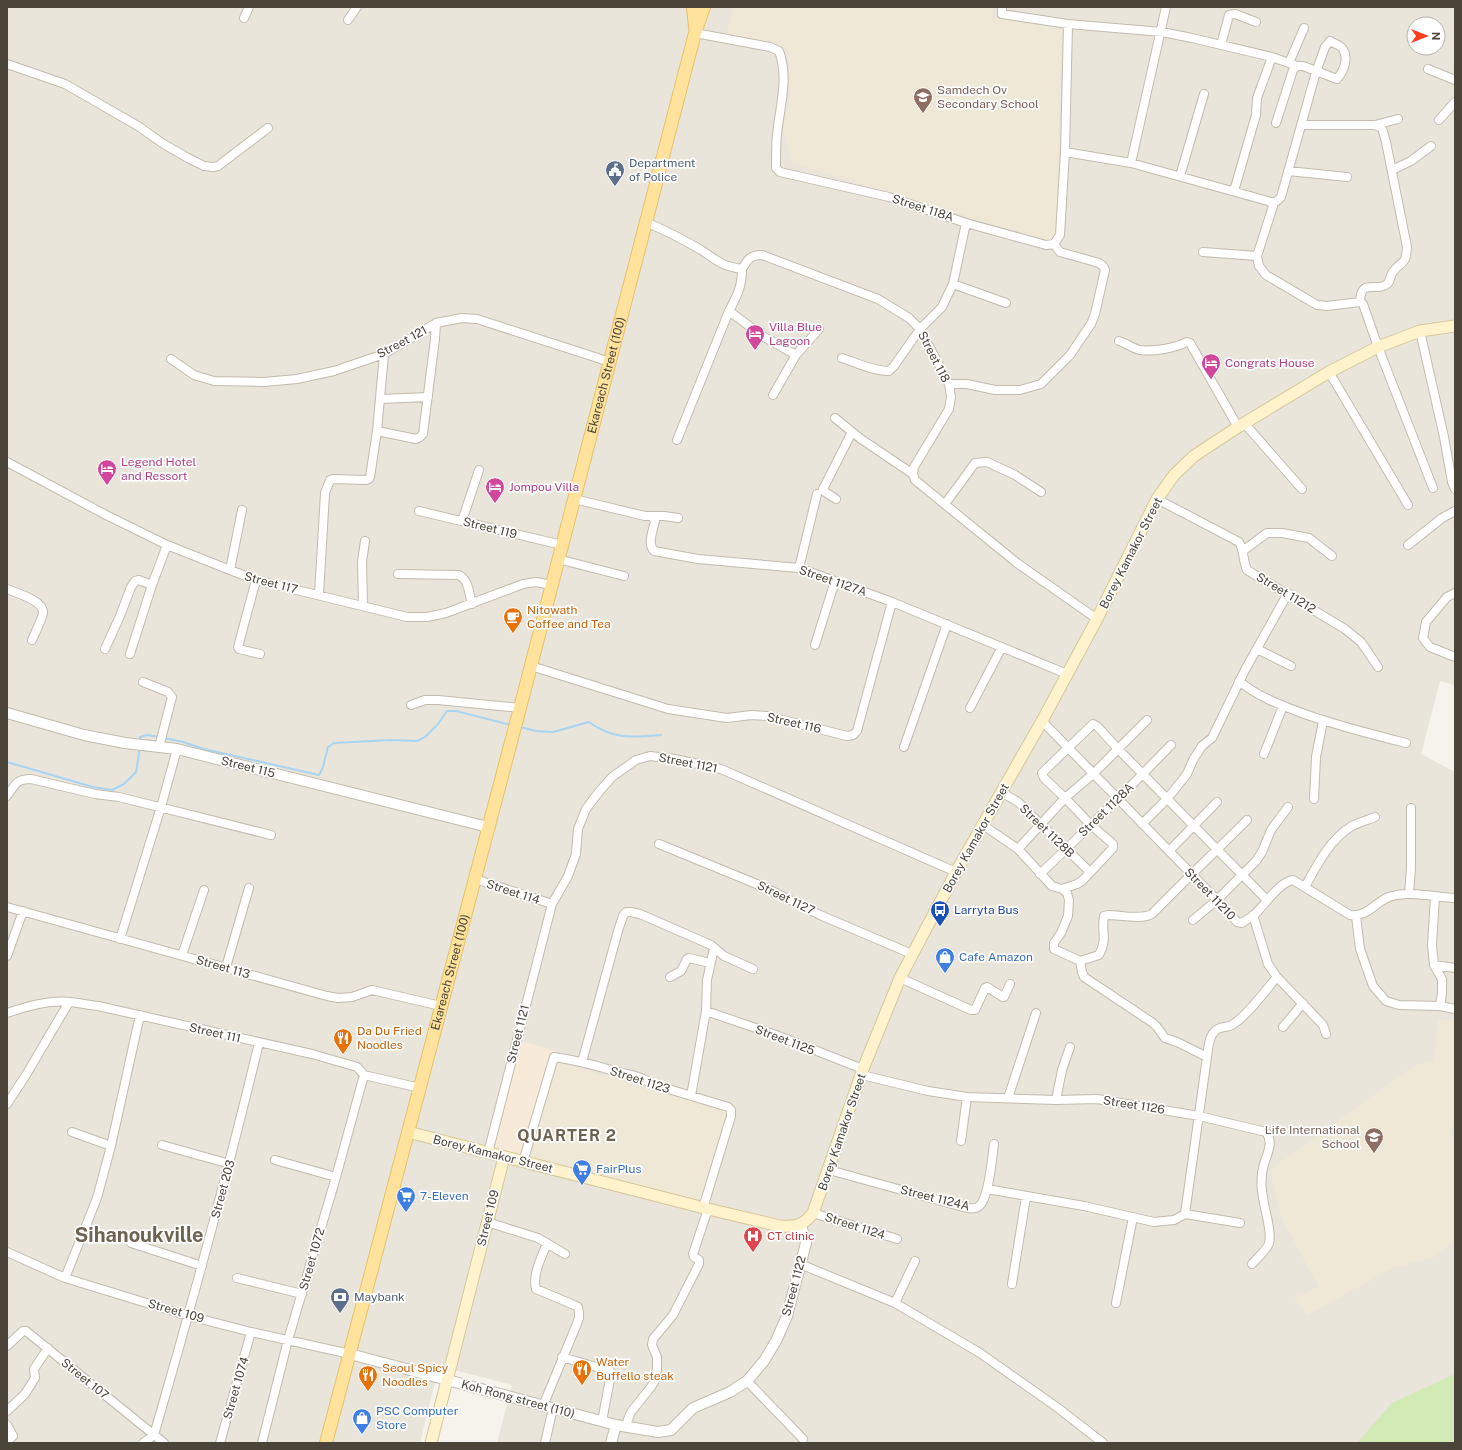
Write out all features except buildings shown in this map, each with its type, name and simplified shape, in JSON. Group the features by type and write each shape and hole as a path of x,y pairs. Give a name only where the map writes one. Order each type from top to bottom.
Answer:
{"main road":[{"path":"693,7 695,33"},
{"path":"695,33 704,7"},
{"name":"Ekareach Street (100)","path":"326,1443 519,712 695,33"},
{"name":"Borey Kamakor Street","path":"408,1132 706,1209 780,1226 801,1225 813,1213 862,1072 900,978 956,872 1042,721 1097,619 1158,499 1174,475 1194,456 1241,425 1329,372 1378,347 1420,331 1455,326"},
{"name":"Street 109","path":"430,1443 504,1157"}],"street":[{"path":"244,18 249,7"},
{"path":"348,20 357,7"},
{"path":"1002,7 1002,14 1068,24 1162,32 1272,57 1293,65 1303,66 1316,72 1337,79 1341,75 1346,54 1340,46 1330,41 1325,47 1316,72 1281,197 1272,203 1131,163 1065,152"},
{"path":"1131,163 1162,32 1166,7"},
{"path":"1222,45 1229,15 1235,14 1256,22"},
{"path":"949,384 967,384 995,390 1020,390 1041,384 1070,355 1091,324 1095,314 1105,270 1103,266 1099,263 1060,252 1054,244 1060,235 1065,152 1068,24"},
{"path":"1276,123 1293,70 1293,65 1304,28"},
{"name":"Street 118A","path":"695,33 770,47 779,51 782,59 784,82 777,133 776,168 780,172 889,197 966,223 1046,246 1054,244"},
{"path":"1234,191 1256,115 1257,98 1272,57"},
{"path":"7,64 65,84 204,166 218,166 268,128"},
{"path":"1428,69 1455,80"},
{"path":"1180,176 1204,94"},
{"path":"1439,120 1455,102"},
{"path":"1301,125 1375,125 1398,119"},
{"path":"1360,302 1362,292 1365,288 1386,286 1389,283 1392,272 1404,262 1406,258 1407,247 1384,134 1382,128 1375,125"},
{"path":"1392,170 1411,161 1431,146"},
{"path":"1288,171 1347,177"},
{"path":"1272,203 1273,206 1257,256 1259,266 1266,275 1317,305 1327,306 1360,302"},
{"path":"646,222 701,250 727,267 742,269 742,279 739,292 729,311 677,440"},
{"path":"842,358 875,369 890,370 894,366 920,329 942,307 953,284 966,223"},
{"path":"1203,252 1257,256"},
{"name":"Street 118","path":"742,269 748,259 755,255 762,255 878,299 909,318 920,329 949,384 951,397 949,409 914,467 912,474"},
{"path":"953,284 1006,303"},
{"path":"1360,302 1363,304 1378,347 1434,488"},
{"path":"729,311 764,337 796,355"},
{"name":"Street 121","path":"171,359 194,375 214,381 264,382 296,379 334,371 384,354 436,323 462,318 477,319 610,362"},
{"path":"377,431 416,439 423,434 436,323"},
{"path":"773,396 796,355 819,329"},
{"path":"1420,331 1444,437 1452,482 1455,488"},
{"path":"1119,341 1129,344 1139,350 1167,349 1178,347 1187,342 1190,343 1241,425 1302,489"},
{"path":"319,595 325,494 327,483 333,479 369,479 377,431 384,354"},
{"path":"1329,372 1408,505"},
{"path":"380,399 428,397"},
{"path":"835,418 861,439 912,474 915,480 1017,563 1097,619"},
{"path":"836,499 823,489 852,432"},
{"name":"Street 117","path":"7,462 106,515 167,545 230,570 256,580 407,617 427,617 446,613 523,584 536,582 552,585"},
{"path":"945,504 975,463 982,462 987,462 1015,475 1041,492"},
{"path":"462,521 479,470"},
{"path":"798,568 817,494"},
{"path":"1158,499 1239,542 1244,550 1267,533 1282,533 1309,538 1332,556"},
{"path":"574,500 645,516 678,518"},
{"path":"230,570 242,510"},
{"name":"Street 119","path":"419,511 562,545"},
{"path":"1408,545 1442,518 1455,511"},
{"name":"Street 1127A","path":"652,516 656,521 650,543 654,552 698,560 798,568 892,602 1067,674"},
{"path":"363,605 362,562 365,541"},
{"path":"130,654 152,585 167,545"},
{"name":"Street 11212","path":"1244,550 1243,561 1246,570 1288,593 1345,629 1361,642 1378,667"},
{"path":"558,559 624,576"},
{"path":"398,574 459,575 464,578 466,582 472,604"},
{"path":"105,650 134,581 139,580 152,585"},
{"path":"256,580 238,647 239,649 260,654"},
{"path":"815,646 835,581"},
{"path":"7,589 34,600 41,606 43,613 32,640"},
{"path":"1142,824 1167,799 1187,774 1193,760 1202,746 1212,738 1240,681 1288,593"},
{"path":"1455,593 1447,597 1426,622 1424,638 1430,646 1455,657"},
{"name":"Street 116","path":"531,666 668,709 727,718 766,716 847,736 853,735 857,731 892,602"},
{"path":"904,747 947,624"},
{"path":"970,708 1002,647"},
{"path":"1257,649 1291,666"},
{"path":"1240,681 1257,695 1323,721 1406,743"},
{"path":"143,682 168,692 172,697 155,746"},
{"path":"411,705 425,700 438,700 519,712"},
{"path":"1264,754 1283,706"},
{"name":"Street 115","path":"7,713 84,735 177,749 488,827"},
{"path":"1018,849 1065,798 1093,774 1147,720"},
{"name":"Street 11210","path":"1042,721 1237,922 1242,923 1253,915 1288,881 1293,880 1350,915 1356,916"},
{"path":"1314,799 1316,757 1323,721"},
{"path":"1062,889 1077,884 1113,848 1113,844 1090,825 1044,778 1042,773 1093,724 1097,726 1267,900"},
{"name":"Street 1128A","path":"1040,874 1118,799 1171,745"},
{"path":"120,939 161,807 177,749"},
{"name":"Street 1121","path":"488,1153 552,904 568,876 576,854 578,829 586,809 598,793 612,777 636,760 650,756 675,759 721,769 956,872"},
{"path":"7,796 18,782 24,779 31,779 95,794 119,797 271,835"},
{"name":"Street 1128B","path":"1002,792 1018,802 1090,872"},
{"path":"1169,851 1217,802"},
{"path":"1193,920 1217,900 1256,861 1262,852 1271,830 1288,807"},
{"path":"1409,894 1411,868 1411,808"},
{"path":"1305,887 1317,865 1336,839 1352,826 1375,817"},
{"path":"983,825 1018,849 1052,886 1062,889 1067,894 1069,909 1068,916 1061,933 1054,943 1054,949 1080,961 1099,954 1103,948 1105,940 1103,922 1104,916 1148,916 1247,820"},
{"name":"Street 1127","path":"659,844 764,887 820,915 912,954"},
{"name":"Street 114","path":"475,879 552,904"},
{"path":"226,967 249,888"},
{"path":"182,956 204,890"},
{"path":"1455,898 1409,894 1388,897 1363,914 1356,916 1360,949 1373,986 1386,1001 1399,1005 1440,1006 1455,1009"},
{"path":"1435,897 1432,945 1434,965 1442,979 1440,1006"},
{"name":"Street 113","path":"7,906 327,996 338,998 352,997 372,990 441,1006"},
{"path":"7,956 23,911"},
{"path":"582,1062 618,931 623,916 626,912 640,914 711,945 724,956 753,969"},
{"path":"1253,915 1268,964 1277,977 1323,1025 1326,1034"},
{"path":"691,1096 706,1011 707,980 714,948"},
{"path":"670,977 681,971 689,958 710,963"},
{"path":"1080,961 1084,977 1153,1023 1165,1038 1177,1042 1207,1057"},
{"path":"1434,965 1455,968"},
{"path":"1185,1214 1207,1057 1213,1032 1217,1029 1232,1026 1245,1014 1277,977"},
{"path":"900,978 972,1010 975,1010 978,1005 985,988 1004,997 1010,984"},
{"name":"Street 111","path":"7,1013 32,1004 49,1002 69,1002 98,1006 312,1054 357,1067 364,1075 420,1088"},
{"path":"7,1104 69,1002"},
{"path":"1283,1027 1303,1003"},
{"name":"Street 1125","path":"706,1011 757,1028 862,1072"},
{"path":"1008,1098 1036,1013"},
{"path":"65,1278 97,1198 111,1146 140,1016"},
{"name":"Street 203","path":"154,1435 189,1316 230,1164 259,1043"},
{"path":"1056,1100 1062,1070 1070,1048"},
{"name":"Street 1123","path":"523,1162 554,1057 582,1062 637,1077 652,1084 728,1106 731,1110 731,1116 693,1254 694,1257 699,1260 699,1264 673,1315 653,1339 652,1345 657,1357 655,1380 620,1426"},
{"name":"Street 1126","path":"862,1072 928,1091 967,1097 1056,1100 1097,1099 1199,1116 1266,1132 1269,1136 1269,1151 1263,1166 1261,1181 1270,1234 1269,1244 1252,1264"},
{"name":"Street 1072","path":"262,1443 288,1340 336,1178 364,1075"},
{"path":"961,1141 967,1097"},
{"path":"72,1132 111,1146"},
{"name":"Street 1124A","path":"829,1170 964,1207 973,1208 979,1206 984,1199 994,1144"},
{"path":"162,1145 230,1164"},
{"path":"275,1160 336,1178"},
{"path":"987,1189 1084,1206 1154,1222 1174,1220 1185,1214 1240,1223"},
{"path":"1012,1284 1026,1197"},
{"name":"Street 1124","path":"813,1213 897,1239"},
{"path":"1116,1303 1132,1217"},
{"path":"487,1222 538,1238 565,1254"},
{"name":"Street 1122","path":"620,1426 658,1432 670,1430 693,1408 730,1392 747,1381 764,1361 776,1341 787,1316 806,1243 801,1225"},
{"path":"131,1243 202,1266"},
{"path":"545,1443 548,1407 562,1357 579,1318 578,1307 536,1289 536,1274 547,1243"},
{"name":"Street 109","path":"7,1252 65,1278 189,1316 251,1332 350,1354"},
{"path":"895,1302 915,1261"},
{"path":"800,1264 895,1302 980,1353 1058,1408 1103,1443"},
{"path":"237,1278 302,1294"},
{"name":"Street 107","path":"7,1346 25,1330 164,1443"},
{"name":"Street 1074","path":"220,1443 251,1332"},
{"path":"7,1411 25,1394 35,1378 34,1369 48,1348"},
{"name":"Koh Rong street (110)","path":"350,1354 620,1426"},
{"path":"562,1357 610,1371 611,1374 602,1421"},
{"path":"747,1381 803,1439"},
{"path":"7,1425 13,1436 7,1442"},
{"path":"611,1443 620,1426"},
{"path":"143,1443 154,1435"}],"shaded area":[{"path":"7,7 1455,7 1455,685 1440,681 1421,754 1455,772 1455,1443 497,1443 512,1385 439,1366 420,1443 7,1443"},
{"name":"Samdech Ov Secondary School","path":"733,7 991,7 992,17 1061,29 1058,233 1051,242 792,163 783,129 790,99 789,54 782,46 727,35"},
{"name":"Life International School","path":"1438,1019 1455,1021 1455,1115 1450,1137 1455,1138 1455,1241 1432,1258 1392,1268 1308,1315 1294,1298 1319,1287 1281,1217 1270,1170 1415,1065 1434,1062"},
{"path":"517,1040 559,1052 527,1159 487,1149"},
{"path":"556,1061 661,1093 724,1109 728,1113 702,1203 527,1159"}],"green space":[{"path":"1455,1374 1455,1443 1357,1443 1392,1403"}],"waterway":[{"path":"164,738 204,749 319,775 323,767 328,747 334,743 391,740 417,741 425,737 438,724 447,711 456,711 511,725"},
{"path":"520,727 536,731 553,732 589,722 598,728 615,735 632,737 661,735"},
{"path":"140,741 140,737 147,735 160,737"},
{"path":"7,762 93,787 112,790 124,784 136,772 140,747"}],"place":[{"name":"Samdech Ov Secondary School","path":"923,114"},
{"name":"Department of Police","path":"615,187"},
{"name":"Villa Blue Lagoon","path":"755,351"},
{"name":"Congrats House","path":"1211,380"},
{"name":"Legend Hotel and Ressort","path":"107,486"},
{"name":"Jompou Villa","path":"495,504"},
{"name":"Nitowath Coffee and Tea","path":"513,634"},
{"name":"Larryta Bus","path":"940,927"},
{"name":"Cafe Amazon","path":"945,974"},
{"name":"Da Du Fried Noodles","path":"343,1055"},
{"name":"Life International School","path":"1374,1154"},
{"name":"FairPlus","path":"582,1186"},
{"name":"7-Eleven","path":"406,1213"},
{"name":"CT clinic","path":"753,1253"},
{"name":"Maybank","path":"340,1314"},
{"name":"Water Buffello steak","path":"582,1386"},
{"name":"Seoul Spicy Noodles","path":"368,1392"},
{"name":"PSC Computer Store","path":"362,1435"}],"district":[{"name":"QUARTER 2","path":"567,1135"},
{"name":"Sihanoukville","path":"139,1235"}]}
